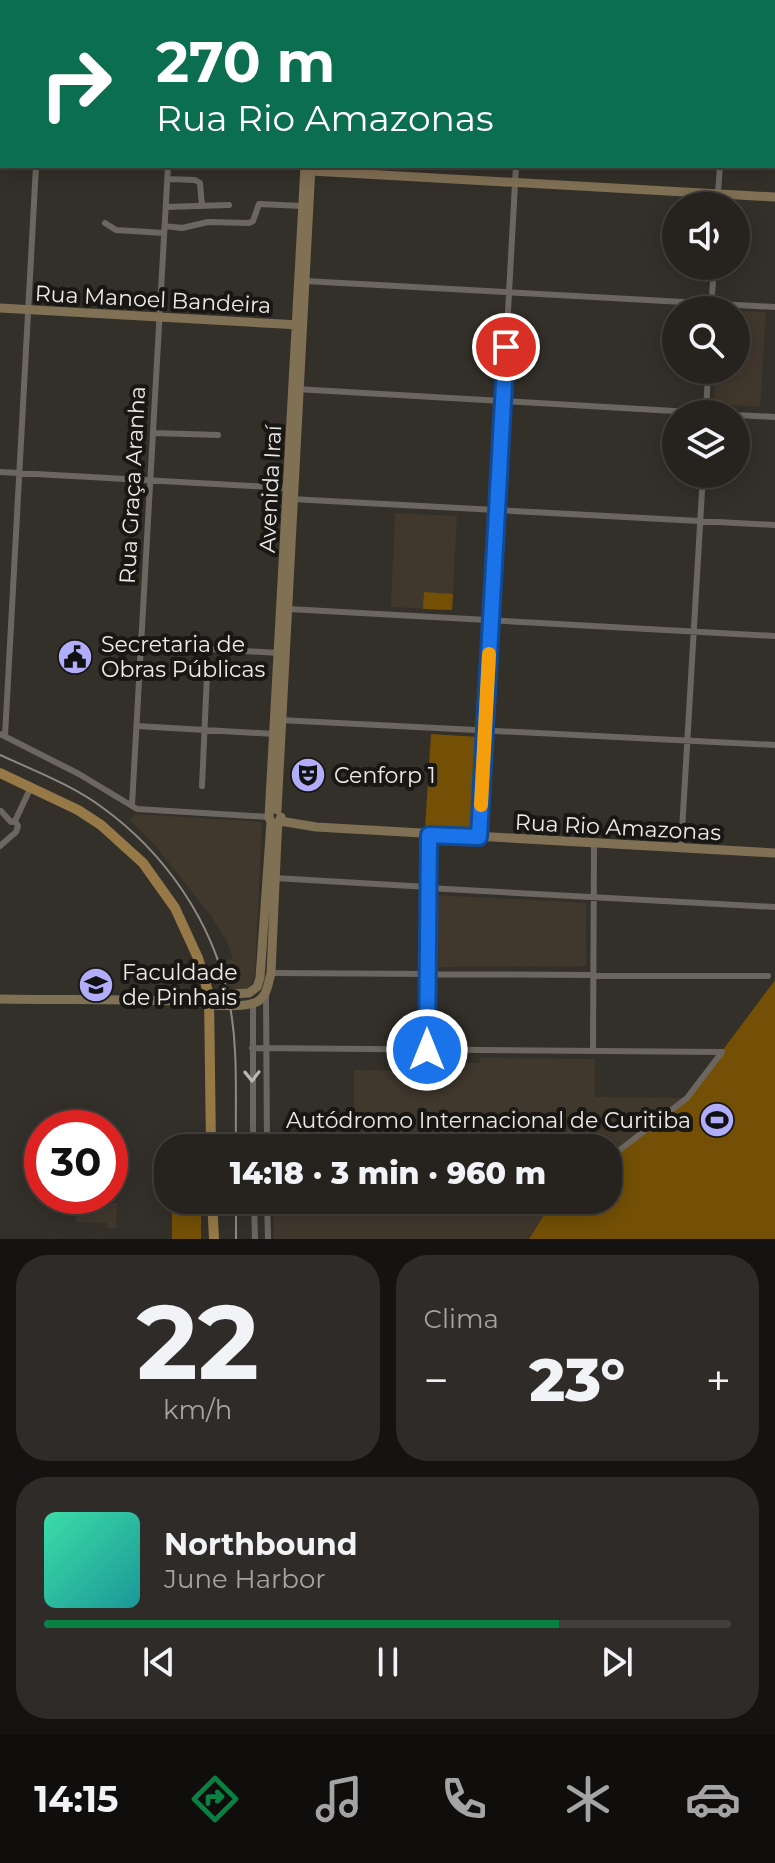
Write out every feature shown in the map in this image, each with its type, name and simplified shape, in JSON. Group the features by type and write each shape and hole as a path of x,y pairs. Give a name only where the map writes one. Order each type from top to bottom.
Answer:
{"main road":[{"path":"309,168 681,192"},
{"name":"Avenida Iraí","path":"266,992 271,973 277,838 275,734 279,720 279,653 300,325 302,206 309,168"},
{"name":"Avenida Iraí","path":"300,308 305,281 309,168"},
{"path":"750,196 775,197"},
{"name":"Rua Manoel Bandeira","path":"0,308 300,325"},
{"name":"Avenida Iraí","path":"209,1000 249,993 257,987 260,978 275,817 288,609 285,596"},
{"path":"0,773 78,810 101,825 143,863 164,890 198,958 209,1000 211,1134"},
{"name":"Rua Rio Amazonas","path":"275,817 316,827 775,853"},
{"path":"277,838 279,833 289,828 316,827"},
{"path":"0,999 253,1003 266,992"},
{"path":"212,1239 213,1214"}],"street":[{"path":"36,168 2,735 79,774 137,809 275,817"},
{"name":"Rua Graça Aranha","path":"132,805 168,168"},
{"path":"479,837 516,168"},
{"path":"718,192 720,168"},
{"path":"168,179 200,183 202,206"},
{"path":"105,223 116,230 165,230 208,222 249,223 253,221 259,204 302,206"},
{"path":"166,207 229,205"},
{"path":"305,281 662,303"},
{"path":"750,307 775,307"},
{"path":"296,389 662,411"},
{"path":"750,416 775,417"},
{"path":"153,433 218,435"},
{"path":"0,472 151,481 497,511 775,525"},
{"path":"681,848 702,488"},
{"path":"288,609 775,636"},
{"path":"0,637 10,638"},
{"path":"141,645 279,653"},
{"path":"202,786 207,675"},
{"path":"279,720 775,745"},
{"path":"137,726 275,734"},
{"path":"13,822 31,787"},
{"path":"0,846 16,832 18,826 1,811"},
{"path":"0,821 13,822"},
{"path":"427,1050 429,835"},
{"path":"593,1051 594,844"},
{"path":"274,878 775,907"},
{"path":"271,973 768,976"},
{"name":"Avenida Iraí","path":"266,992 267,1134"},
{"path":"253,1003 253,1134"},
{"path":"252,1048 722,1052 687,1098 622,1148"},
{"path":"254,1214 255,1239"},
{"path":"267,1214 268,1239"}],"shaded area":[{"path":"750,311 766,312 760,407 750,406 750,400 714,400 715,384 750,384"},
{"path":"395,513 457,516 452,610 391,607"},
{"path":"424,592 453,594 452,610 423,609"},
{"path":"431,734 479,737 474,832 425,829"},
{"path":"135,814 262,822 255,974 249,989 232,990 221,963 233,959 227,941 155,845 130,820"},
{"path":"435,895 586,903 586,966 435,967"},
{"name":"Autódromo Internacional de Curitiba","path":"775,980 775,1239 529,1239 544,1214 622,1214 622,1148 687,1098"},
{"path":"480,1058 595,1059 595,1097 687,1098 622,1148 622,1134 354,1134 354,1070 446,1071 446,1062 479,1063"},
{"path":"77,1214 117,1214 116,1228 108,1228 107,1223 76,1222"},
{"path":"172,1214 201,1214 201,1239 172,1239"},
{"path":"274,1214 544,1214 528,1239 274,1239"}],"railway":[{"path":"0,755 79,792 126,826 166,867 198,915 221,968 228,996 235,1052 236,1134"},
{"path":"236,1214 236,1239"}],"slow traffic":[{"path":"481,805 489,654"}],"place":[{"name":"Secretaria de Obras Públicas","path":"75,657"},
{"name":"Cenforp 1","path":"308,775"},
{"name":"Faculdade de Pinhais","path":"96,985"},
{"name":"Autódromo Internacional de Curitiba","path":"717,1120"}],"route":[{"path":"427,1050 429,835 479,837 506,347"}]}
